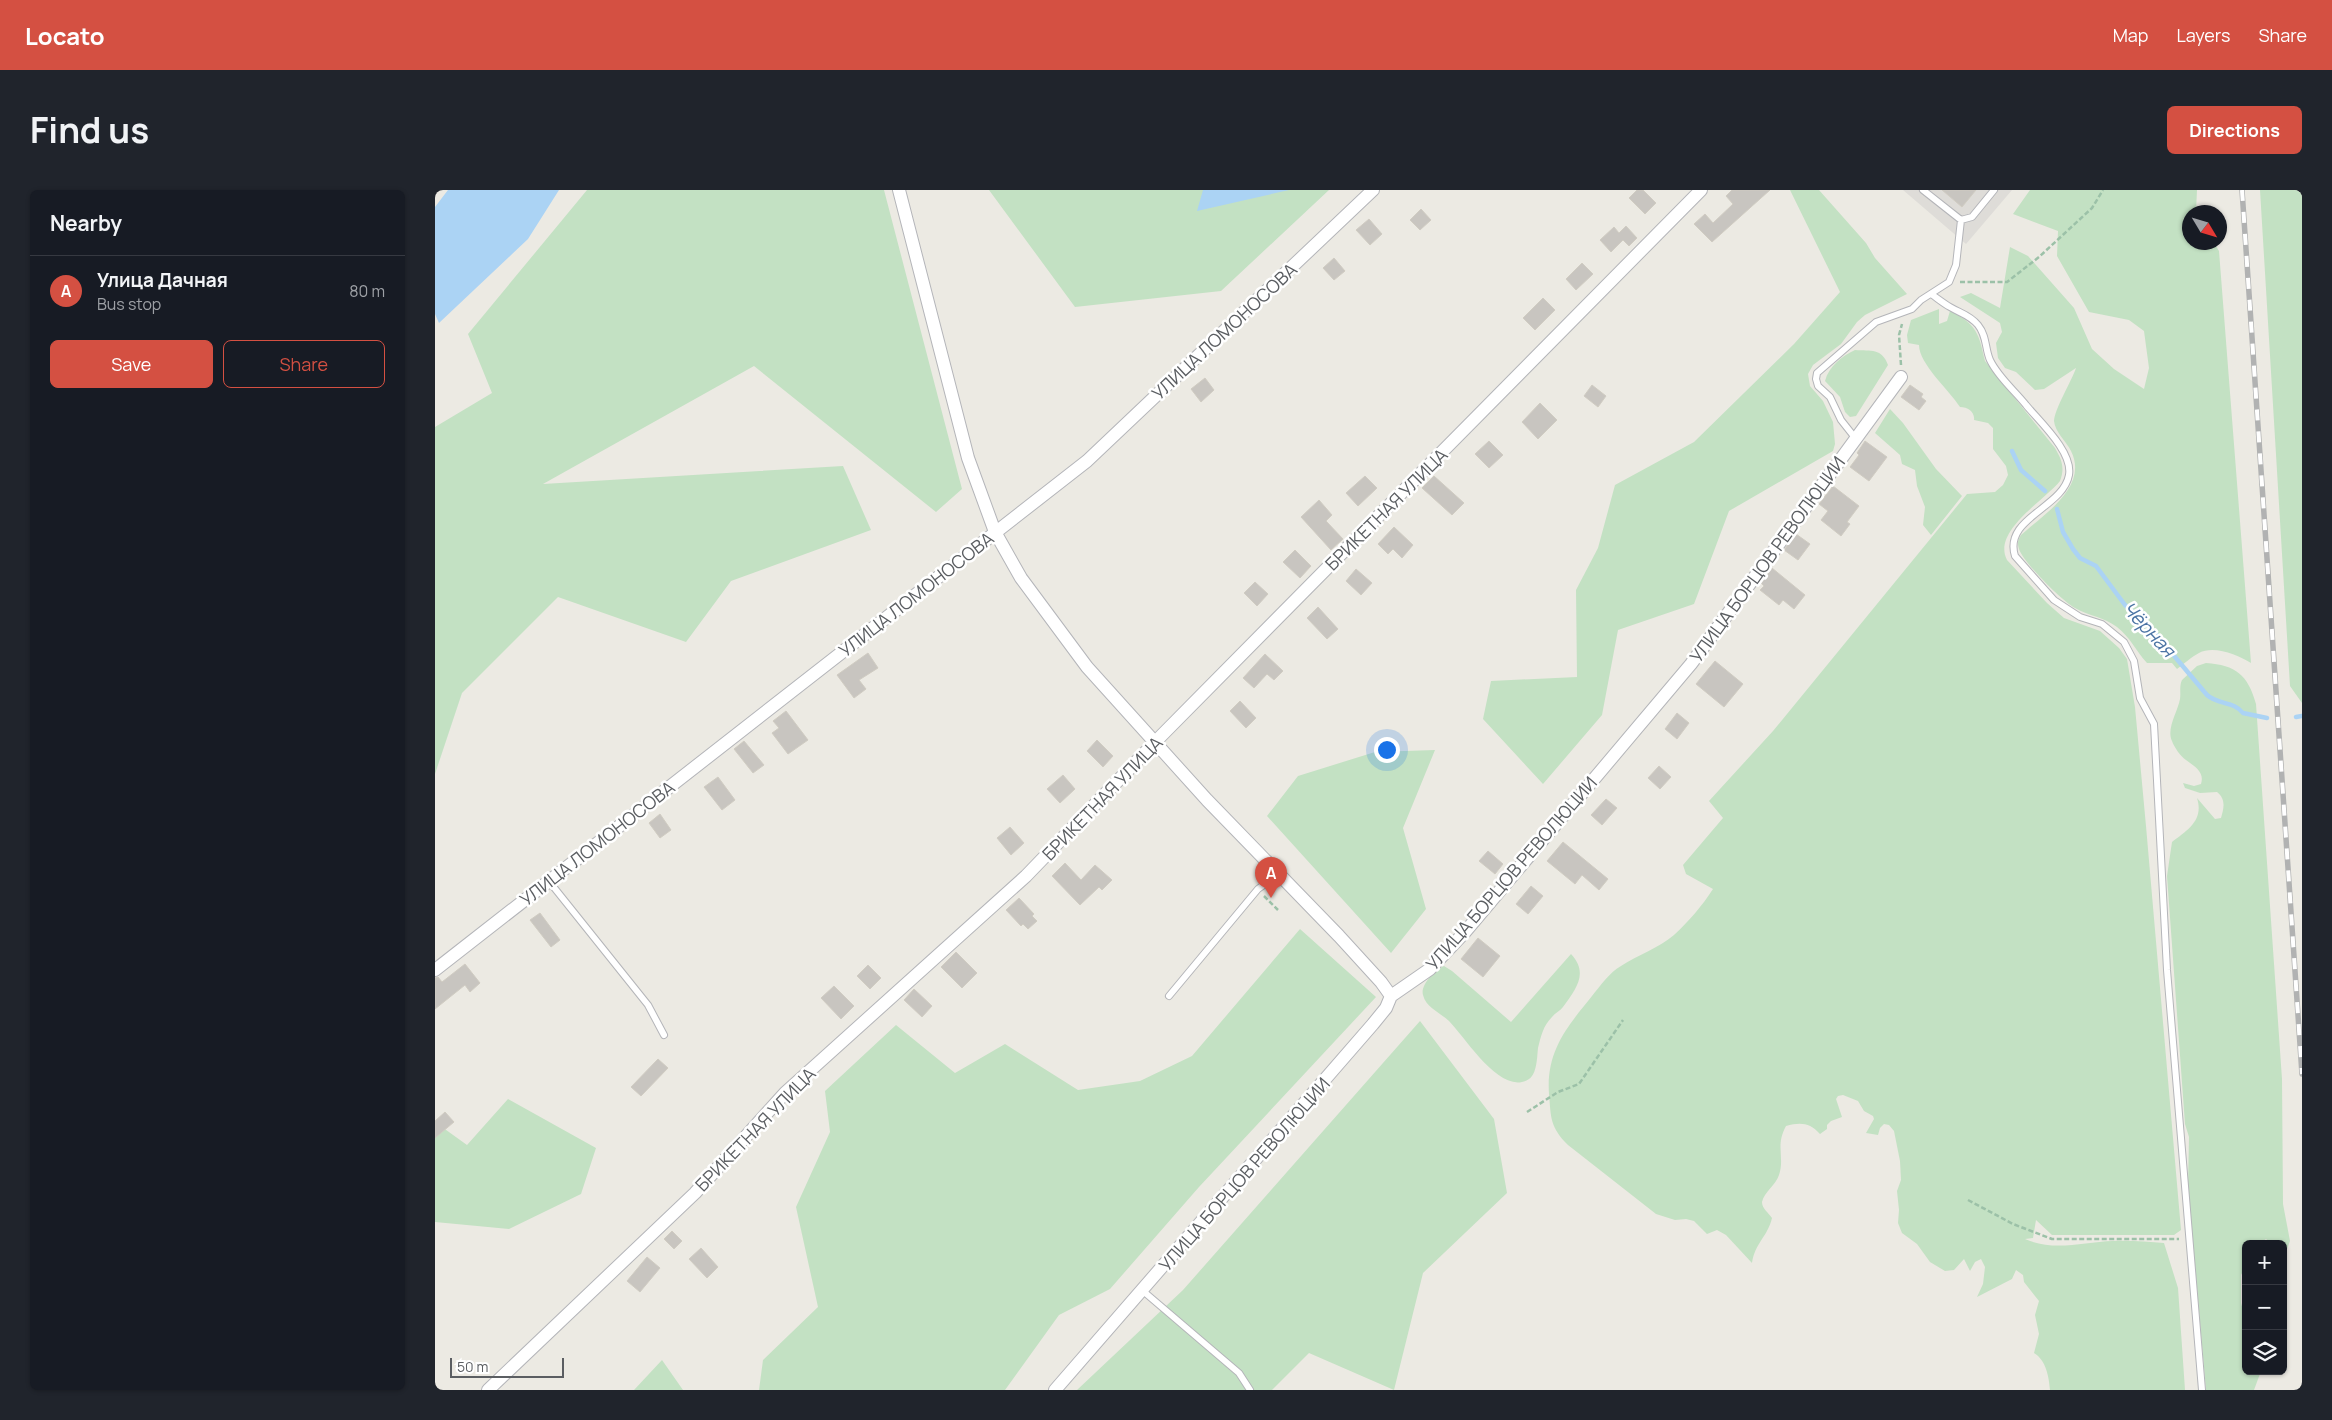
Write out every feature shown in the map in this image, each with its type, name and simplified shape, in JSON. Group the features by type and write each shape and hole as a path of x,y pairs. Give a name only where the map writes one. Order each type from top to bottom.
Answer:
{"street":[{"path":"899,190 967,458 995,532 1021,578 1087,667 1155,743 1381,982 1391,996"},
{"name":"УЛИЦА ЛОМОНОСОВА","path":"435,970 1087,461 1373,190"},
{"name":"БРИКЕТНАЯ УЛИЦА","path":"488,1390 695,1193 785,1094 1027,876 1155,743 1701,190"},
{"name":"УЛИЦА БОРЦОВ РЕВОЛЮЦИИ","path":"1055,1390 1373,1024 1386,1008 1391,996 1430,969 1465,932 1691,664 1901,376"}],"lane":[{"path":"1923,190 1961,220"},
{"path":"1961,220 1973,217 1994,190"},
{"path":"1856,439 1841,420 1830,397 1818,386 1817,373 1876,322 1912,309 1949,282 1956,265 1961,220"},
{"path":"1931,294 1950,307 1970,316 1978,325 1984,333 1989,359 2059,445 2070,466 2069,477 2064,487 2029,519 2013,538 2015,556 2054,600 2080,617 2102,624 2125,642 2134,661 2140,698 2154,724 2167,970 2202,1390"},
{"path":"1169,996 1258,889 1279,874"},
{"path":"548,880 648,1005 664,1035"},
{"path":"1143,1291 1239,1373 1250,1390"}],"path":[{"path":"1949,282 2007,282 2039,257 2092,208 2103,190"},
{"path":"1901,376 1902,361 1899,335 1905,316 1912,309"},
{"path":"1527,1112 1558,1092 1579,1084 1623,1020"},
{"path":"1968,1200 2013,1224 2052,1239 2188,1239"}],"shaded area":[{"path":"1903,190 2012,190 1966,244"}],"green space":[{"path":"587,190 884,190 962,489 936,512 754,366 543,484 843,466 871,530 731,581 686,642 558,597 462,693 435,774 435,427 492,393 468,334"},
{"path":"989,190 1329,190 1221,291 1075,307"},
{"path":"1790,190 1819,190 1866,243 1875,258 1907,294 1865,315 1857,322 1841,344 1813,365 1808,374 1810,386 1823,401 1833,422 1835,444 1833,451 1729,511 1694,604 1618,630 1602,715 1543,784 1483,719 1491,681 1577,677 1576,590 1598,548 1615,485 1694,442 1794,344 1840,292"},
{"path":"2030,190 2197,190 2196,205 2182,205 2182,250 2219,251 2251,663 2233,654 2212,650 2199,653 2177,669 2172,663 2147,663 2126,635 2117,627 2075,608 2061,598 2035,572 2022,555 2018,545 2021,535 2061,499 2069,488 2074,476 2075,464 2071,451 2059,433 2054,421 2076,368 2044,389 2035,390 2016,372 2005,368 1998,358 1996,343 2002,332 2000,323 1960,297 1971,293 2000,308 2010,247 2028,256 2074,308 2092,349 2114,369 2144,389 2149,368 2144,331 2129,320 2089,312 2057,256 2058,231 2013,214"},
{"path":"2260,190 2302,190 2302,703 2290,686"},
{"path":"1939,309 1939,324 1947,321 1950,311 1971,325 1981,344 1985,361 2055,448 2061,460 2062,472 2060,481 2022,517 2007,538 2004,549 2007,560 2047,603 2064,618 2100,631 2119,648 2127,659 2135,707 2181,1230 2174,1235 2052,1235 2036,1220 2033,1238 2025,1239 2036,1243 2058,1246 2119,1241 2164,1243 2178,1288 2185,1390 2050,1390 2048,1374 2044,1364 2034,1353 2039,1334 2035,1315 2039,1301 2024,1282 2023,1275 2016,1270 2012,1279 1977,1297 1983,1284 1985,1267 1981,1259 1975,1262 1970,1271 1964,1259 1954,1270 1945,1271 1930,1262 1917,1244 1902,1233 1898,1223 1897,1191 1901,1180 1900,1161 1894,1131 1889,1125 1884,1124 1880,1128 1878,1135 1866,1133 1874,1119 1873,1116 1864,1111 1858,1101 1843,1095 1838,1096 1836,1099 1842,1117 1831,1121 1827,1125 1827,1129 1820,1134 1805,1124 1786,1126 1781,1140 1781,1169 1762,1202 1764,1209 1772,1218 1768,1230 1756,1250 1752,1263 1726,1235 1717,1230 1707,1234 1694,1221 1686,1219 1675,1220 1656,1214 1568,1145 1552,1122 1549,1094 1551,1065 1560,1040 1574,1018 1613,972 1674,935 1695,913 1713,889 1686,874 1683,865 1723,818 1709,801 1773,731 1967,494 1995,492 2003,485 2008,475 2006,466 1993,449 1993,428 1988,423 1974,420 1970,410 1960,407 1929,369 1920,352 1919,345 1908,343 1907,335 1911,320"},
{"path":"1855,350 1879,353 1888,365 1856,416 1850,417 1845,412 1840,397 1825,381 1837,362"},
{"path":"1890,409 1903,423 1936,469 1962,496 1931,535 1923,525 1925,507 1917,486 1915,470 1902,464 1900,455 1875,433"},
{"path":"2206,663 2233,669 2245,679 2256,704 2282,1079 2283,1204 2290,1241 2287,1249 2287,1240 2242,1240 2242,1375 2260,1375 2254,1390 2206,1390 2188,1185 2189,1137 2185,1124 2167,876 2172,842 2193,824 2199,806 2197,798 2215,819 2221,818 2223,811 2223,801 2217,792 2200,793 2185,788 2183,783 2194,786 2201,784 2201,776 2198,770 2184,759 2174,746 2170,731 2180,699 2182,680 2197,666"},
{"path":"1435,750 1403,828 1426,909 1391,953 1267,816 1298,776 1375,752"},
{"path":"1300,929 1376,997 1199,1187 1110,1289 1059,1315 1005,1390 759,1390 763,1360 818,1307 796,1207 830,1132 825,1091 896,1025 955,1073 1005,1044 1078,1090 1140,1081 1192,1056"},
{"path":"1571,954 1579,968 1579,981 1563,1007 1549,1020 1544,1028 1538,1048 1534,1073 1529,1079 1518,1082 1507,1080 1496,1073 1474,1052 1449,1021 1427,1003 1423,995 1426,982 1444,966 1511,1022"},
{"path":"1420,1021 1494,1119 1507,1193 1423,1273 1394,1390 1309,1353 1272,1390 1077,1390 1183,1290"},
{"path":"508,1099 596,1148 581,1194 509,1229 435,1222 435,1122 467,1145"},
{"path":"662,1360 683,1390 634,1390"}],"water":[{"path":"448,190 559,190 528,239 439,323 435,314 435,207"},
{"path":"1203,190 1289,190 1197,211"}],"building":[{"path":"1637,190 1643,190 1656,203 1645,214 1629,198"},
{"path":"1732,190 1770,190 1712,242 1694,224 1705,214 1713,223 1733,204 1726,196"},
{"path":"1942,190 1976,190 1962,207"},
{"path":"1421,209 1431,220 1420,230 1410,220"},
{"path":"1369,219 1382,234 1370,245 1356,230"},
{"path":"1626,226 1637,238 1629,246 1623,240 1611,252 1600,240 1614,227 1619,233"},
{"path":"1334,258 1345,271 1334,280 1323,268"},
{"path":"1582,263 1593,274 1576,290 1566,279"},
{"path":"1543,298 1555,310 1535,330 1523,318"},
{"path":"1205,378 1214,390 1201,402 1191,389"},
{"path":"1592,385 1606,396 1598,407 1584,396"},
{"path":"1910,385 1923,394 1921,397 1926,401 1919,410 1901,397"},
{"path":"1540,403 1557,420 1538,439 1522,422"},
{"path":"1489,441 1503,455 1489,468 1475,454"},
{"path":"1865,441 1887,457 1869,481 1850,467 1859,455 1857,453"},
{"path":"1365,476 1377,488 1358,506 1346,493"},
{"path":"1434,476 1464,503 1452,515 1422,488"},
{"path":"1833,486 1859,506 1847,522 1850,524 1841,536 1821,520 1828,511 1819,504"},
{"path":"1319,500 1332,515 1326,521 1343,539 1331,550 1301,517"},
{"path":"1394,527 1413,545 1402,558 1393,549 1388,554 1378,544"},
{"path":"1796,534 1810,544 1798,560 1784,550"},
{"path":"1295,550 1311,566 1300,578 1283,562"},
{"path":"1772,568 1805,595 1794,609 1783,600 1779,605 1760,590 1764,586 1761,583"},
{"path":"1356,569 1372,583 1361,595 1346,581"},
{"path":"1255,582 1268,594 1257,606 1244,593"},
{"path":"1318,607 1338,629 1327,639 1307,618"},
{"path":"868,653 878,668 859,680 866,689 854,698 837,675"},
{"path":"1265,654 1283,671 1274,680 1267,674 1254,688 1243,678"},
{"path":"1715,661 1743,684 1724,707 1696,684"},
{"path":"1240,701 1256,718 1246,728 1230,711"},
{"path":"786,711 808,740 788,754 772,733 779,728 773,721"},
{"path":"1677,713 1689,723 1677,739 1665,729"},
{"path":"1097,740 1113,756 1103,767 1087,751"},
{"path":"744,741 764,765 753,773 734,749"},
{"path":"1659,766 1671,777 1660,789 1648,778"},
{"path":"1063,775 1075,789 1060,803 1047,789"},
{"path":"718,777 735,800 722,810 704,787"},
{"path":"1606,799 1617,808 1602,825 1591,815"},
{"path":"660,814 671,830 660,838 649,823"},
{"path":"1010,827 1024,843 1011,855 997,838"},
{"path":"1563,842 1608,879 1599,890 1582,875 1575,884 1547,861"},
{"path":"1488,851 1503,864 1495,874 1479,861"},
{"path":"1065,863 1081,880 1095,865 1112,880 1102,890 1099,887 1080,905 1052,876"},
{"path":"1531,886 1543,896 1528,914 1516,904"},
{"path":"1019,898 1034,914 1032,916 1037,921 1028,929 1023,924 1021,926 1006,910"},
{"path":"540,913 560,940 551,947 530,920"},
{"path":"1478,938 1500,956 1483,977 1461,959"},
{"path":"956,952 977,973 962,988 941,967"},
{"path":"465,964 480,983 470,992 465,985 435,1009 435,978 438,977 442,982"},
{"path":"868,965 881,978 870,989 857,976"},
{"path":"834,986 854,1006 841,1019 821,998"},
{"path":"914,989 932,1006 922,1017 904,1000"},
{"path":"658,1059 668,1068 641,1096 631,1087"},
{"path":"445,1112 454,1122 435,1138 435,1121"},
{"path":"672,1231 682,1241 674,1249 664,1239"},
{"path":"701,1248 718,1267 707,1278 689,1259"},
{"path":"647,1257 660,1268 640,1292 627,1281"}],"waterway":[{"name":"Чёрная","path":"2012,451 2021,470 2045,491"},
{"name":"Чёрная","path":"2057,509 2063,532 2080,558 2096,566 2125,605 2149,626 2207,695 2235,707 2243,713 2267,718"},
{"name":"Чёрная","path":"2296,717 2302,716"}],"railway":[{"path":"2242,190 2302,1074"}],"place":[{"name":"Улица Дачная","path":"1271,898"}]}
